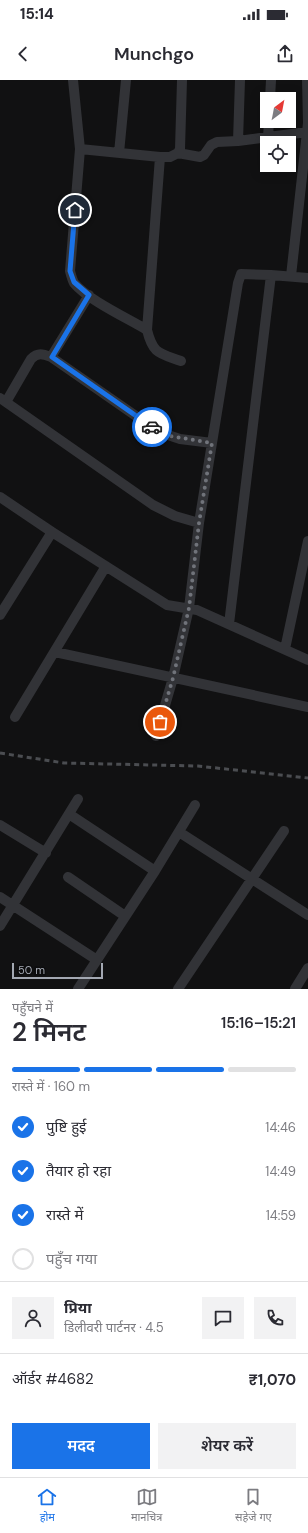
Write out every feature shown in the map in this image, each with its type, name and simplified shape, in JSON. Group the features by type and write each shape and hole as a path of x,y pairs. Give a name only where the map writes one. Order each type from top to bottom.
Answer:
{"street":[{"path":"73,80 80,149 70,271 74,282 89,295 147,330"},
{"path":"119,153 126,80"},
{"path":"178,153 180,149 182,80"},
{"path":"238,141 240,80"},
{"path":"270,92 271,80"},
{"path":"292,276 308,126 307,80"},
{"path":"272,136 308,126"},
{"path":"80,149 160,157 170,157 178,153 200,157 204,155 211,145 217,142 260,138"},
{"path":"160,157 147,330 151,345 155,350 181,361"},
{"path":"156,736 173,678 189,608 199,523 239,277 246,273 308,278"},
{"path":"229,624 271,275"},
{"path":"52,357 89,295"},
{"path":"199,523 174,516 152,505 3,400 36,354 42,353 52,357 159,432 180,439 212,443"},
{"path":"0,497 167,605 197,610 308,660"},
{"path":"0,615 52,532"},
{"path":"285,649 308,541"},
{"path":"16,717 106,566"},
{"path":"54,652 308,707"},
{"path":"0,926 14,906 78,799"},
{"path":"78,989 155,871 195,805"},
{"path":"69,814 155,871"},
{"path":"0,825 46,853"},
{"path":"178,989 284,831"},
{"path":"179,832 308,914"},
{"path":"68,877 125,916"},
{"path":"0,897 97,960"},
{"path":"295,989 308,968"}],"railway":[{"path":"0,753 64,763 198,766 308,778"}],"way so far":[{"path":"152,427 159,432 180,439 212,443 199,523 189,608 173,678 160,722"}],"route":[{"path":"75,210 70,271 71,278 89,295 52,357 152,427"}]}
